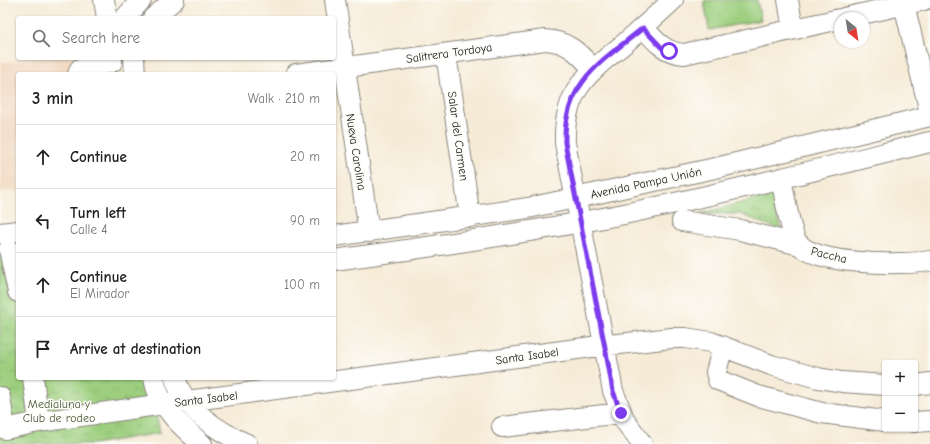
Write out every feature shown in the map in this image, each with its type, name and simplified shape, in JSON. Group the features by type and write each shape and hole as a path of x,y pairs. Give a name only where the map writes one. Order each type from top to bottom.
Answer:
{"street":[{"path":"104,0 107,16"},
{"path":"127,16 141,0"},
{"path":"155,16 174,0"},
{"name":"Nueva Carolina","path":"335,0 369,232"},
{"path":"638,443 621,413 613,391 565,143 566,117 573,94 593,69 643,28 673,0"},
{"path":"788,0 793,29"},
{"path":"866,12 903,2 924,0"},
{"path":"903,2 930,113"},
{"path":"643,28 662,48 676,54 684,54 834,20"},
{"name":"Salitrera Tordoya","path":"310,72 554,40 574,49 593,69"},
{"name":"Salar del Carmen","path":"446,54 470,217"},
{"path":"134,60 135,72"},
{"path":"79,72 80,69 112,65"},
{"name":"Avenida Pampa Unión","path":"336,236 470,217 576,198 720,167 930,116"},
{"name":"Avenida Pampa Unión","path":"336,260 478,240 581,222 725,192 930,142"},
{"name":"Paccha","path":"781,178 794,237 800,245 807,250 826,256 860,262 887,264 930,261"},
{"path":"682,221 740,230 800,245"},
{"path":"16,232 4,241 16,285"},
{"name":"Santa Isabel","path":"3,434 39,422 164,404 604,346 685,338 711,342 771,365 800,374 842,382 882,385"},
{"path":"723,346 716,372 718,380 758,396 822,413 882,421"},
{"path":"33,380 39,422"},
{"path":"154,380 158,395 164,404 183,426 202,444"},
{"path":"176,380 180,391 188,402 213,425 247,444"},
{"path":"918,385 930,383"},
{"path":"0,397 3,434"},
{"path":"502,427 621,413"},
{"path":"918,422 930,421"}],"shaded area":[{"path":"23,60 105,60 107,72 16,72 16,190 0,192 0,63"}],"green space":[{"path":"757,0 761,20 709,30 704,1"},
{"path":"774,194 781,230 740,214 699,214"},
{"name":"Medialuna y Club de rodeo","path":"16,230 16,380 150,380 160,433 93,444 0,444 0,232"}],"route":[{"path":"621,413 613,391 565,143 566,117 573,94 585,77 643,28 662,48 669,51"}]}
